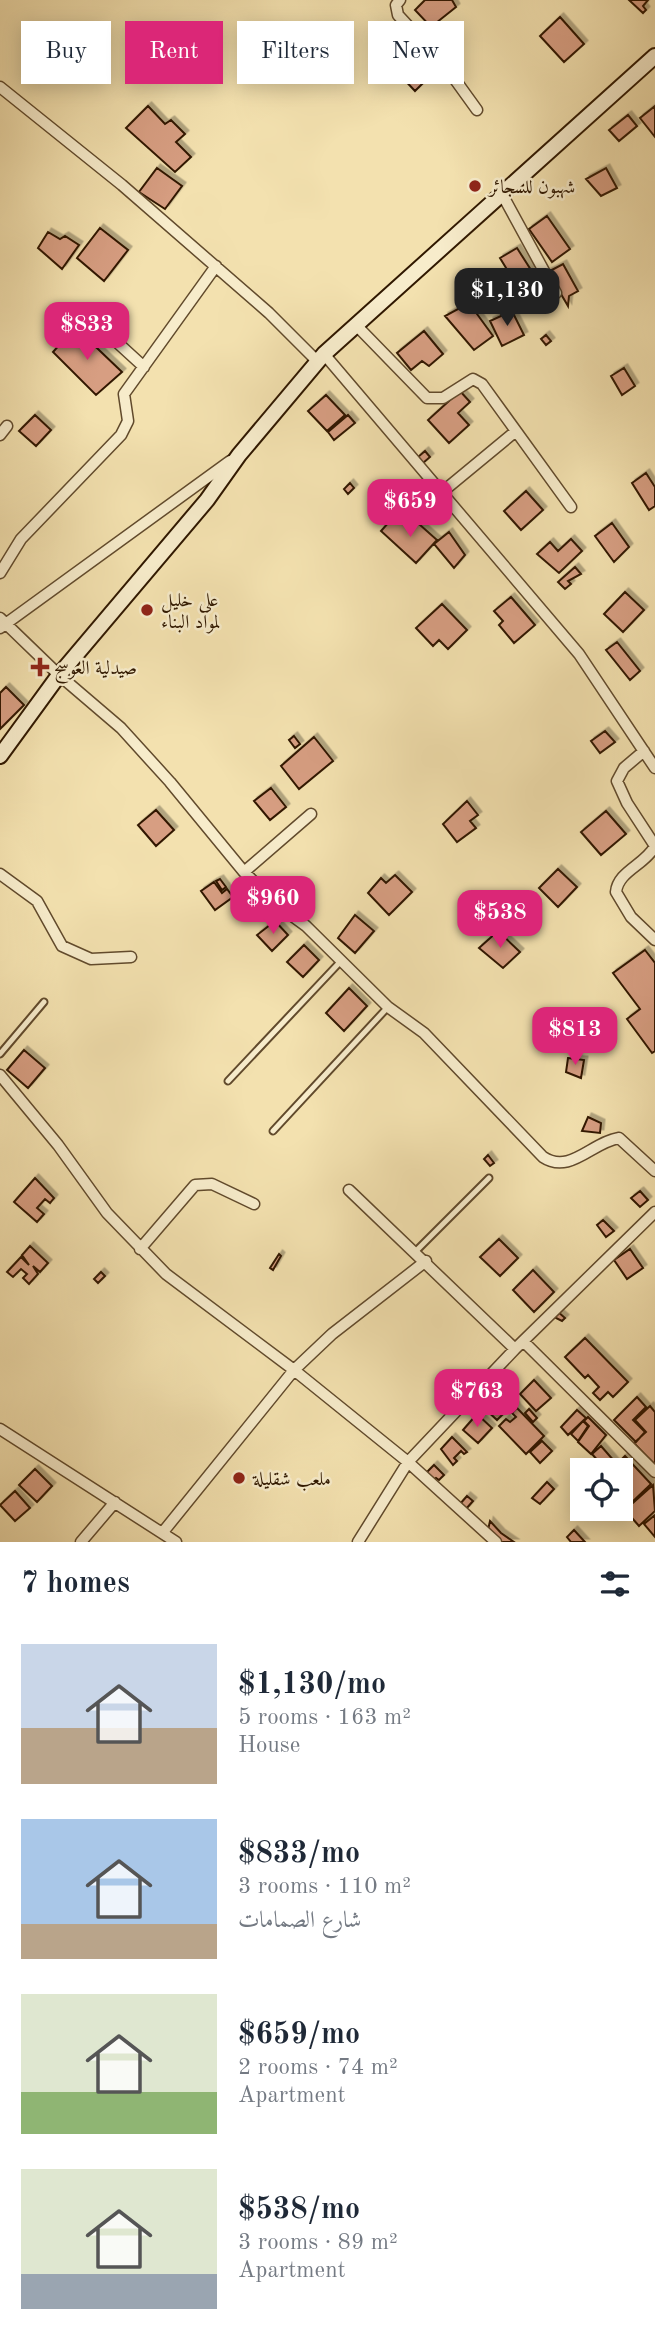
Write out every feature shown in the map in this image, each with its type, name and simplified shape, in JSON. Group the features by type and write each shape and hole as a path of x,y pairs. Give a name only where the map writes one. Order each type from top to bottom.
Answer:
{"street":[{"path":"400,0 396,5 398,15 446,67 477,110"},
{"path":"0,756 59,675 207,500 239,455 320,358 655,57"},
{"path":"0,87 122,185 320,358 441,493 579,654 655,768"},
{"path":"502,194 556,293"},
{"path":"0,573 21,539 121,435 128,421 124,394 216,266"},
{"path":"97,324 144,366"},
{"path":"356,325 421,394 435,400 443,398 469,381 478,380 571,507"},
{"path":"0,435 7,426"},
{"path":"441,493 516,430"},
{"path":"239,455 2,623 121,728 170,782 243,872 341,960 388,1007 424,1033 534,1149 553,1163 566,1163 619,1138 655,1171"},
{"path":"644,751 624,768 617,781 626,803 655,846 649,855 618,881 615,892 631,917 655,940"},
{"path":"243,872 311,814"},
{"path":"0,874 37,901 62,946 91,959 131,957"},
{"path":"0,1075 58,1145 107,1213 140,1249 216,1314 294,1370 408,1462 496,1542"},
{"path":"140,1249 195,1185 212,1184 254,1204"},
{"path":"349,1190 655,1472"},
{"path":"358,1542 408,1462 655,1212"},
{"path":"163,1532 294,1370 332,1334 426,1261"},
{"path":"0,1443 4,1431 176,1542"},
{"path":"81,1542 115,1502"}],"lane":[{"path":"228,1081 341,960"},
{"path":"0,1054 44,1002"},
{"path":"273,1130 388,1007"},
{"path":"415,1252 489,1178"}],"building":[{"path":"425,0 452,0 456,7 438,21 425,21 415,10"},
{"path":"629,0 648,0 643,6 646,10 643,13"},
{"path":"560,17 584,44 564,62 540,36"},
{"path":"408,84 422,84 415,91"},
{"path":"148,106 165,124 171,120 185,134 176,142 191,157 175,172 126,128"},
{"path":"655,106 655,137 640,118"},
{"path":"628,115 637,126 619,141 609,130"},
{"path":"157,168 182,186 165,209 139,192"},
{"path":"606,168 617,188 601,196 586,179"},
{"path":"547,216 570,249 552,262 529,229"},
{"path":"100,228 128,250 104,281 77,258"},
{"path":"48,232 60,239 65,236 79,245 62,269 38,248"},
{"path":"517,248 531,270 514,281 500,258"},
{"path":"563,264 578,291 569,296 568,306 548,272"},
{"path":"495,276 508,300 489,311 475,287"},
{"path":"469,303 493,336 474,350 445,316"},
{"path":"512,311 524,335 502,346 490,321"},
{"path":"75,327 122,372 96,395 53,352"},
{"path":"424,331 443,354 429,366 422,361 411,370 397,353"},
{"path":"546,335 551,341 546,345 541,339"},
{"path":"624,368 635,386 622,395 611,376"},
{"path":"460,391 470,402 458,413 469,425 449,443 428,420"},
{"path":"326,395 345,415 327,431 308,411"},
{"path":"35,415 51,430 36,446 19,431"},
{"path":"348,415 355,423 334,440 328,432"},
{"path":"425,451 430,457 423,463 418,457"},
{"path":"646,473 655,487 655,506 649,510 632,483"},
{"path":"350,483 354,488 348,494 344,489"},
{"path":"526,491 543,510 521,530 504,511"},
{"path":"389,522 419,524 437,540 416,563 381,531"},
{"path":"612,523 629,547 614,562 595,536"},
{"path":"449,532 465,555 454,568 434,544"},
{"path":"571,539 582,551 559,573 537,554 550,542 558,551"},
{"path":"575,567 581,574 568,581 571,584 565,589 558,582"},
{"path":"625,592 644,610 623,632 604,614"},
{"path":"511,597 535,625 514,643 499,625 503,621 494,611"},
{"path":"442,604 467,630 448,649 439,640 433,646 416,628"},
{"path":"617,642 640,671 630,680 606,650"},
{"path":"40,660 47,667 40,674 33,667"},
{"path":"6,687 24,705 0,729 0,693"},
{"path":"605,731 615,742 600,753 591,741"},
{"path":"294,736 300,744 295,748 289,740"},
{"path":"314,737 333,761 299,789 281,766"},
{"path":"271,788 286,807 270,820 254,801"},
{"path":"467,801 478,815 470,821 476,828 457,842 443,824"},
{"path":"156,810 174,830 156,846 138,825"},
{"path":"606,811 626,834 601,855 581,832"},
{"path":"558,869 577,887 558,907 539,888"},
{"path":"395,875 412,892 389,915 368,893 381,878 386,883"},
{"path":"220,879 226,887 222,890 216,881"},
{"path":"214,882 222,893 227,889 233,897 215,910 201,891"},
{"path":"355,915 374,931 355,953 338,938"},
{"path":"275,921 288,935 272,951 257,935"},
{"path":"498,931 520,952 503,968 479,948"},
{"path":"304,945 319,960 303,977 287,962"},
{"path":"645,950 655,963 655,1051 652,1053 627,1019 640,1009 613,973"},
{"path":"349,988 367,1006 344,1031 326,1013"},
{"path":"24,1050 45,1068 28,1088 7,1070"},
{"path":"568,1058 584,1060 581,1078 566,1072"},
{"path":"588,1117 601,1123 600,1133 582,1131"},
{"path":"488,1155 494,1163 490,1166 484,1159"},
{"path":"35,1178 54,1198 50,1203 45,1199 37,1208 44,1214 37,1222 14,1202"},
{"path":"640,1191 648,1200 640,1207 631,1198"},
{"path":"603,1220 614,1231 606,1237 597,1225"},
{"path":"499,1239 518,1258 500,1276 480,1257"},
{"path":"30,1246 48,1263 40,1272 33,1266 38,1274 29,1284 23,1278 27,1274 21,1269 13,1277 7,1272 21,1257 29,1265 22,1255"},
{"path":"630,1249 643,1268 627,1279 614,1260"},
{"path":"279,1254 281,1256 273,1270 270,1268"},
{"path":"533,1270 554,1292 534,1312 513,1290"},
{"path":"101,1272 105,1276 98,1283 94,1279"},
{"path":"557,1311 565,1318 562,1321 552,1316"},
{"path":"585,1338 628,1382 613,1397 608,1392 600,1400 593,1393 599,1387 588,1375 585,1378 565,1357"},
{"path":"534,1380 551,1398 536,1411 520,1394"},
{"path":"501,1390 516,1406 510,1413 501,1404 505,1412 497,1420 483,1407"},
{"path":"637,1397 646,1407 633,1420 645,1432 636,1442 614,1420"},
{"path":"650,1406 655,1412 655,1466 634,1443 646,1432 635,1420"},
{"path":"517,1408 544,1436 526,1454 499,1426 506,1419 510,1422 516,1417 512,1413"},
{"path":"529,1409 537,1418 533,1422 525,1413"},
{"path":"577,1410 586,1418 568,1435 561,1427"},
{"path":"477,1414 492,1428 478,1443 463,1430"},
{"path":"588,1417 606,1435 591,1454 578,1442 589,1426 584,1421"},
{"path":"583,1421 588,1426 578,1441 571,1434"},
{"path":"452,1437 467,1452 464,1454 461,1451 454,1458 457,1461 453,1465 441,1449"},
{"path":"542,1441 552,1451 540,1463 530,1452"},
{"path":"601,1446 612,1458 596,1458 592,1454"},
{"path":"434,1465 444,1475 439,1480 433,1480 426,1473"},
{"path":"633,1465 651,1484 633,1501"},
{"path":"35,1469 52,1486 37,1502 19,1485"},
{"path":"547,1482 554,1489 540,1504 532,1498"},
{"path":"653,1485 655,1511 639,1526 633,1519 633,1503"},
{"path":"15,1491 30,1508 15,1521 0,1505"},
{"path":"467,1496 473,1501 466,1509 460,1504"},
{"path":"655,1515 655,1537 644,1524"},
{"path":"490,1521 514,1542 501,1542 488,1530"},
{"path":"574,1530 585,1542 571,1542 567,1537"}],"place":[{"name":"شهبون للسجائر","path":"475,186"},
{"name":"علي خليل لمواد البناء","path":"147,610"},
{"name":"صيدلية العوسج","path":"40,667"},
{"name":"ملعب شقليلة","path":"239,1478"}]}
